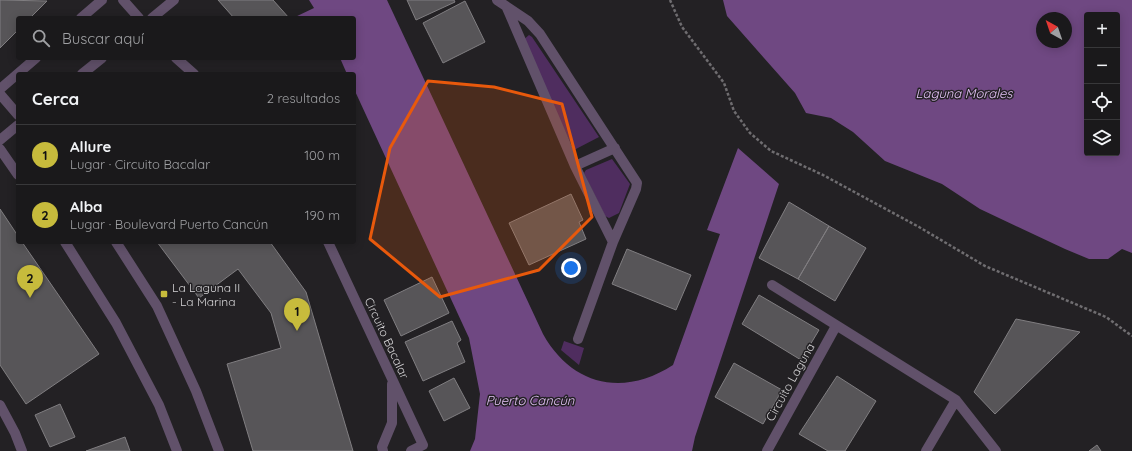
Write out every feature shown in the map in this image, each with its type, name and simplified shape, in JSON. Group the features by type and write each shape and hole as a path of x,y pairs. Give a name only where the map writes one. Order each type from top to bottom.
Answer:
{"street":[{"path":"83,16 102,0"},
{"path":"123,0 136,16"},
{"path":"154,16 174,0"},
{"path":"497,0 528,21 540,34 637,183 636,189 613,242 578,339"},
{"path":"507,8 575,166 613,242"},
{"path":"20,72 34,60"},
{"path":"84,72 100,60"},
{"path":"178,60 192,72"},
{"path":"0,89 16,75"},
{"path":"0,94 16,113"},
{"path":"0,140 16,127"},
{"path":"575,166 615,148"},
{"path":"0,149 16,172"},
{"path":"66,244 116,323 159,406 177,451"},
{"path":"117,244 157,306 196,391 219,451"},
{"name":"Circuito Bacalar","path":"329,244 423,445 411,451"},
{"path":"772,285 956,400 996,451"},
{"name":"Circuito Laguna","path":"767,451 836,326"},
{"path":"383,451 382,447 392,423 392,380"},
{"path":"926,451 956,400"},
{"path":"0,405 15,433 22,451"}],"path":[{"path":"670,0 682,27 724,83 734,111 750,133 771,151 823,175 919,227 985,266 1106,317 1132,336"}],"highlighted area":[{"path":"428,81 494,87 562,104 592,217 539,270 440,297 370,239 390,148"}],"shaded area":[{"path":"529,35 532,37 599,137 574,150 522,41"},
{"path":"612,159 630,184 619,213 609,218 605,216 584,173 586,170"},
{"path":"564,341 584,348 579,365 561,350"}],"water":[{"name":"Puerto Cancún","path":"309,0 387,0 543,334 555,352 569,365 584,375 600,381 618,383 636,381 655,375 673,365 720,234 707,230 738,148 779,184 695,437 692,451 470,451 475,439 480,394 469,338 356,93 356,72 346,72 341,60 356,60 356,16 297,16 314,8"},
{"name":"Laguna Morales","path":"723,0 1132,0 1132,253 1122,249 1108,259 1089,259 980,209 942,184 885,161 853,132 831,118 806,113 795,93 727,16"}],"building":[{"path":"0,0 47,1 32,16 16,16 16,32 0,48"},
{"path":"218,0 273,0 287,16 232,16"},
{"path":"407,0 454,0 455,2 416,20"},
{"path":"465,1 485,42 443,63 423,23"},
{"path":"571,194 583,220 579,222 586,239 529,265 509,223"},
{"path":"789,202 829,226 798,279 759,258"},
{"path":"0,209 16,233 16,244 23,244 99,354 26,404 0,365"},
{"path":"829,226 866,248 835,301 798,279"},
{"path":"158,244 271,244 306,292 353,451 253,451 227,364 281,348 271,313 238,269 199,298"},
{"path":"627,249 691,275 676,310 612,284"},
{"path":"432,277 449,313 401,336 384,300"},
{"path":"759,295 819,330 801,360 742,324"},
{"path":"1016,319 1080,332 995,414 974,392"},
{"path":"452,321 461,340 457,343 465,362 423,381 405,342"},
{"path":"734,363 782,390 763,424 715,397"},
{"path":"837,376 876,401 845,451 828,451 799,434"},
{"path":"454,378 470,408 444,421 429,391"},
{"path":"60,404 75,437 50,447 35,415"},
{"path":"125,437 130,451 86,451"},
{"path":"1097,445 1101,451 1089,451"}],"place":[{"name":"La Laguna II - La Marina","path":"164,294"},
{"name":"Alba","path":"30,298"},
{"name":"Allure","path":"297,331"}]}
